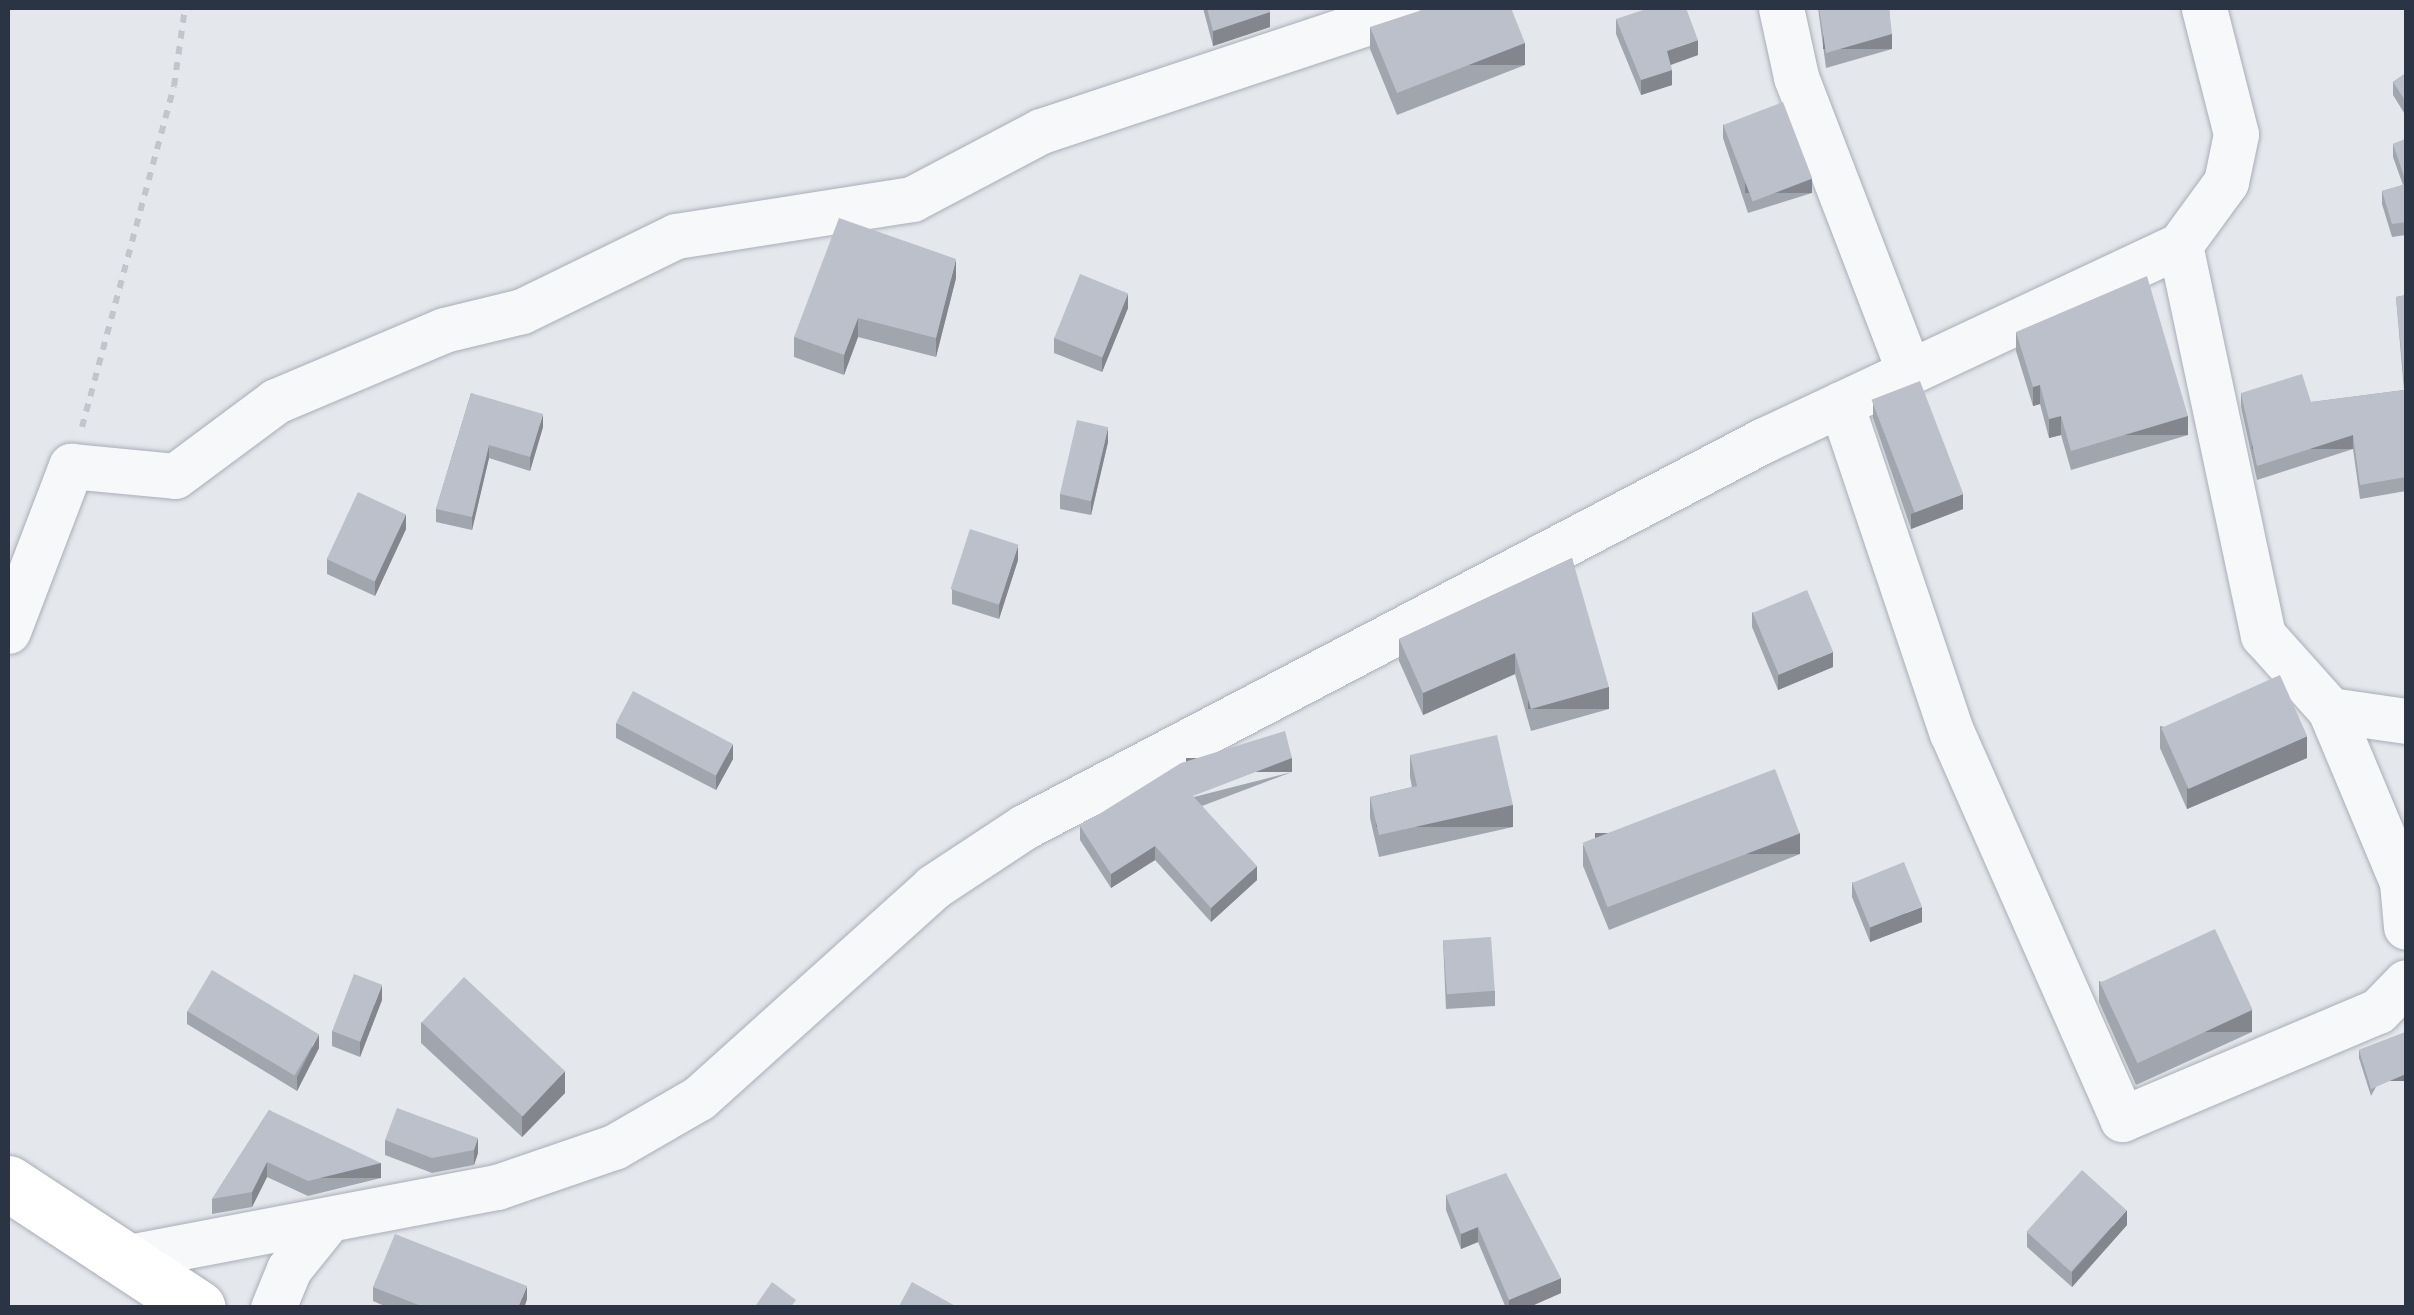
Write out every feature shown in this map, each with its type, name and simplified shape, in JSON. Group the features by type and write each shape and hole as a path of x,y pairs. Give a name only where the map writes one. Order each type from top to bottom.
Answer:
{"highway":[{"path":"8,1183 193,1306"}],"street":[{"path":"1781,8 1796,77 1910,372"},
{"path":"124,1258 214,1234 326,1222 497,1187 614,1147 699,1098 933,887 1024,828 1841,404 2180,245 2226,182 2236,134 2204,8"},
{"path":"8,631 70,466 175,476 276,402 444,330 522,311 676,236 912,199 1041,131 1385,12"},
{"path":"2180,245 2264,635 2330,710 2402,882 2406,926"},
{"path":"1841,404 1952,733 2122,1119 2378,1010 2406,982"},
{"path":"2330,710 2406,721"},
{"path":"273,1308 289,1269 326,1222"}],"path":[{"path":"70,466 174,86 185,8"}],"building":[{"path":"1207,8 1269,8 1270,12 1213,31"},
{"path":"1422,8 1511,8 1525,43 1397,93 1370,27"},
{"path":"1649,8 1686,8 1698,40 1667,51 1672,70 1641,80 1616,19"},
{"path":"1819,8 1889,8 1892,34 1826,53"},
{"path":"2406,73 2406,102 2393,82"},
{"path":"1783,102 1812,179 1753,201 1723,125"},
{"path":"2406,139 2406,182 2393,144"},
{"path":"2406,184 2406,222 2392,224 2382,191"},
{"path":"839,218 956,259 936,338 858,318 844,355 794,337"},
{"path":"1080,274 1128,293 1102,357 1054,338"},
{"path":"2147,276 2188,416 2071,451 2061,416 2049,419 2040,385 2033,387 2016,332"},
{"path":"2406,295 2406,477 2360,485 2353,435 2257,466 2241,393 2302,374 2311,402 2405,390 2396,297"},
{"path":"1920,381 1963,494 1915,513 1871,400"},
{"path":"471,393 543,414 530,457 489,445 472,517 436,509"},
{"path":"1077,420 1108,427 1091,501 1060,494"},
{"path":"358,492 406,514 375,581 327,559"},
{"path":"970,529 1019,545 999,605 951,589"},
{"path":"1572,558 1609,687 1531,709 1515,653 1423,693 1399,639"},
{"path":"1807,590 1833,652 1779,675 1753,613"},
{"path":"2280,675 2307,736 2188,789 2161,728"},
{"path":"633,691 733,744 716,776 616,723"},
{"path":"1285,731 1292,758 1193,796 1257,866 1211,908 1155,846 1111,874 1080,826 1181,763"},
{"path":"1497,735 1513,805 1379,835 1370,797 1417,786 1410,755"},
{"path":"1775,769 1800,833 1607,907 1583,843"},
{"path":"1904,862 1922,907 1870,927 1852,883"},
{"path":"2215,929 2253,1010 2138,1063 2100,983"},
{"path":"1491,937 1495,991 1447,994 1443,940"},
{"path":"212,970 319,1034 294,1076 187,1011"},
{"path":"354,974 382,985 360,1042 332,1031"},
{"path":"464,977 565,1071 523,1116 422,1022"},
{"path":"2406,1032 2406,1074 2371,1089 2359,1050"},
{"path":"397,1108 478,1138 474,1150 432,1158 385,1140"},
{"path":"269,1110 381,1163 308,1181 267,1162 252,1192 212,1199"},
{"path":"2082,1170 2127,1210 2071,1272 2026,1232"},
{"path":"1506,1173 1561,1278 1509,1300 1478,1227 1461,1234 1446,1195"},
{"path":"395,1234 527,1286 518,1308 426,1308 373,1287"},
{"path":"772,1282 796,1300 790,1308 754,1308"},
{"path":"912,1282 959,1308 898,1308"}]}
